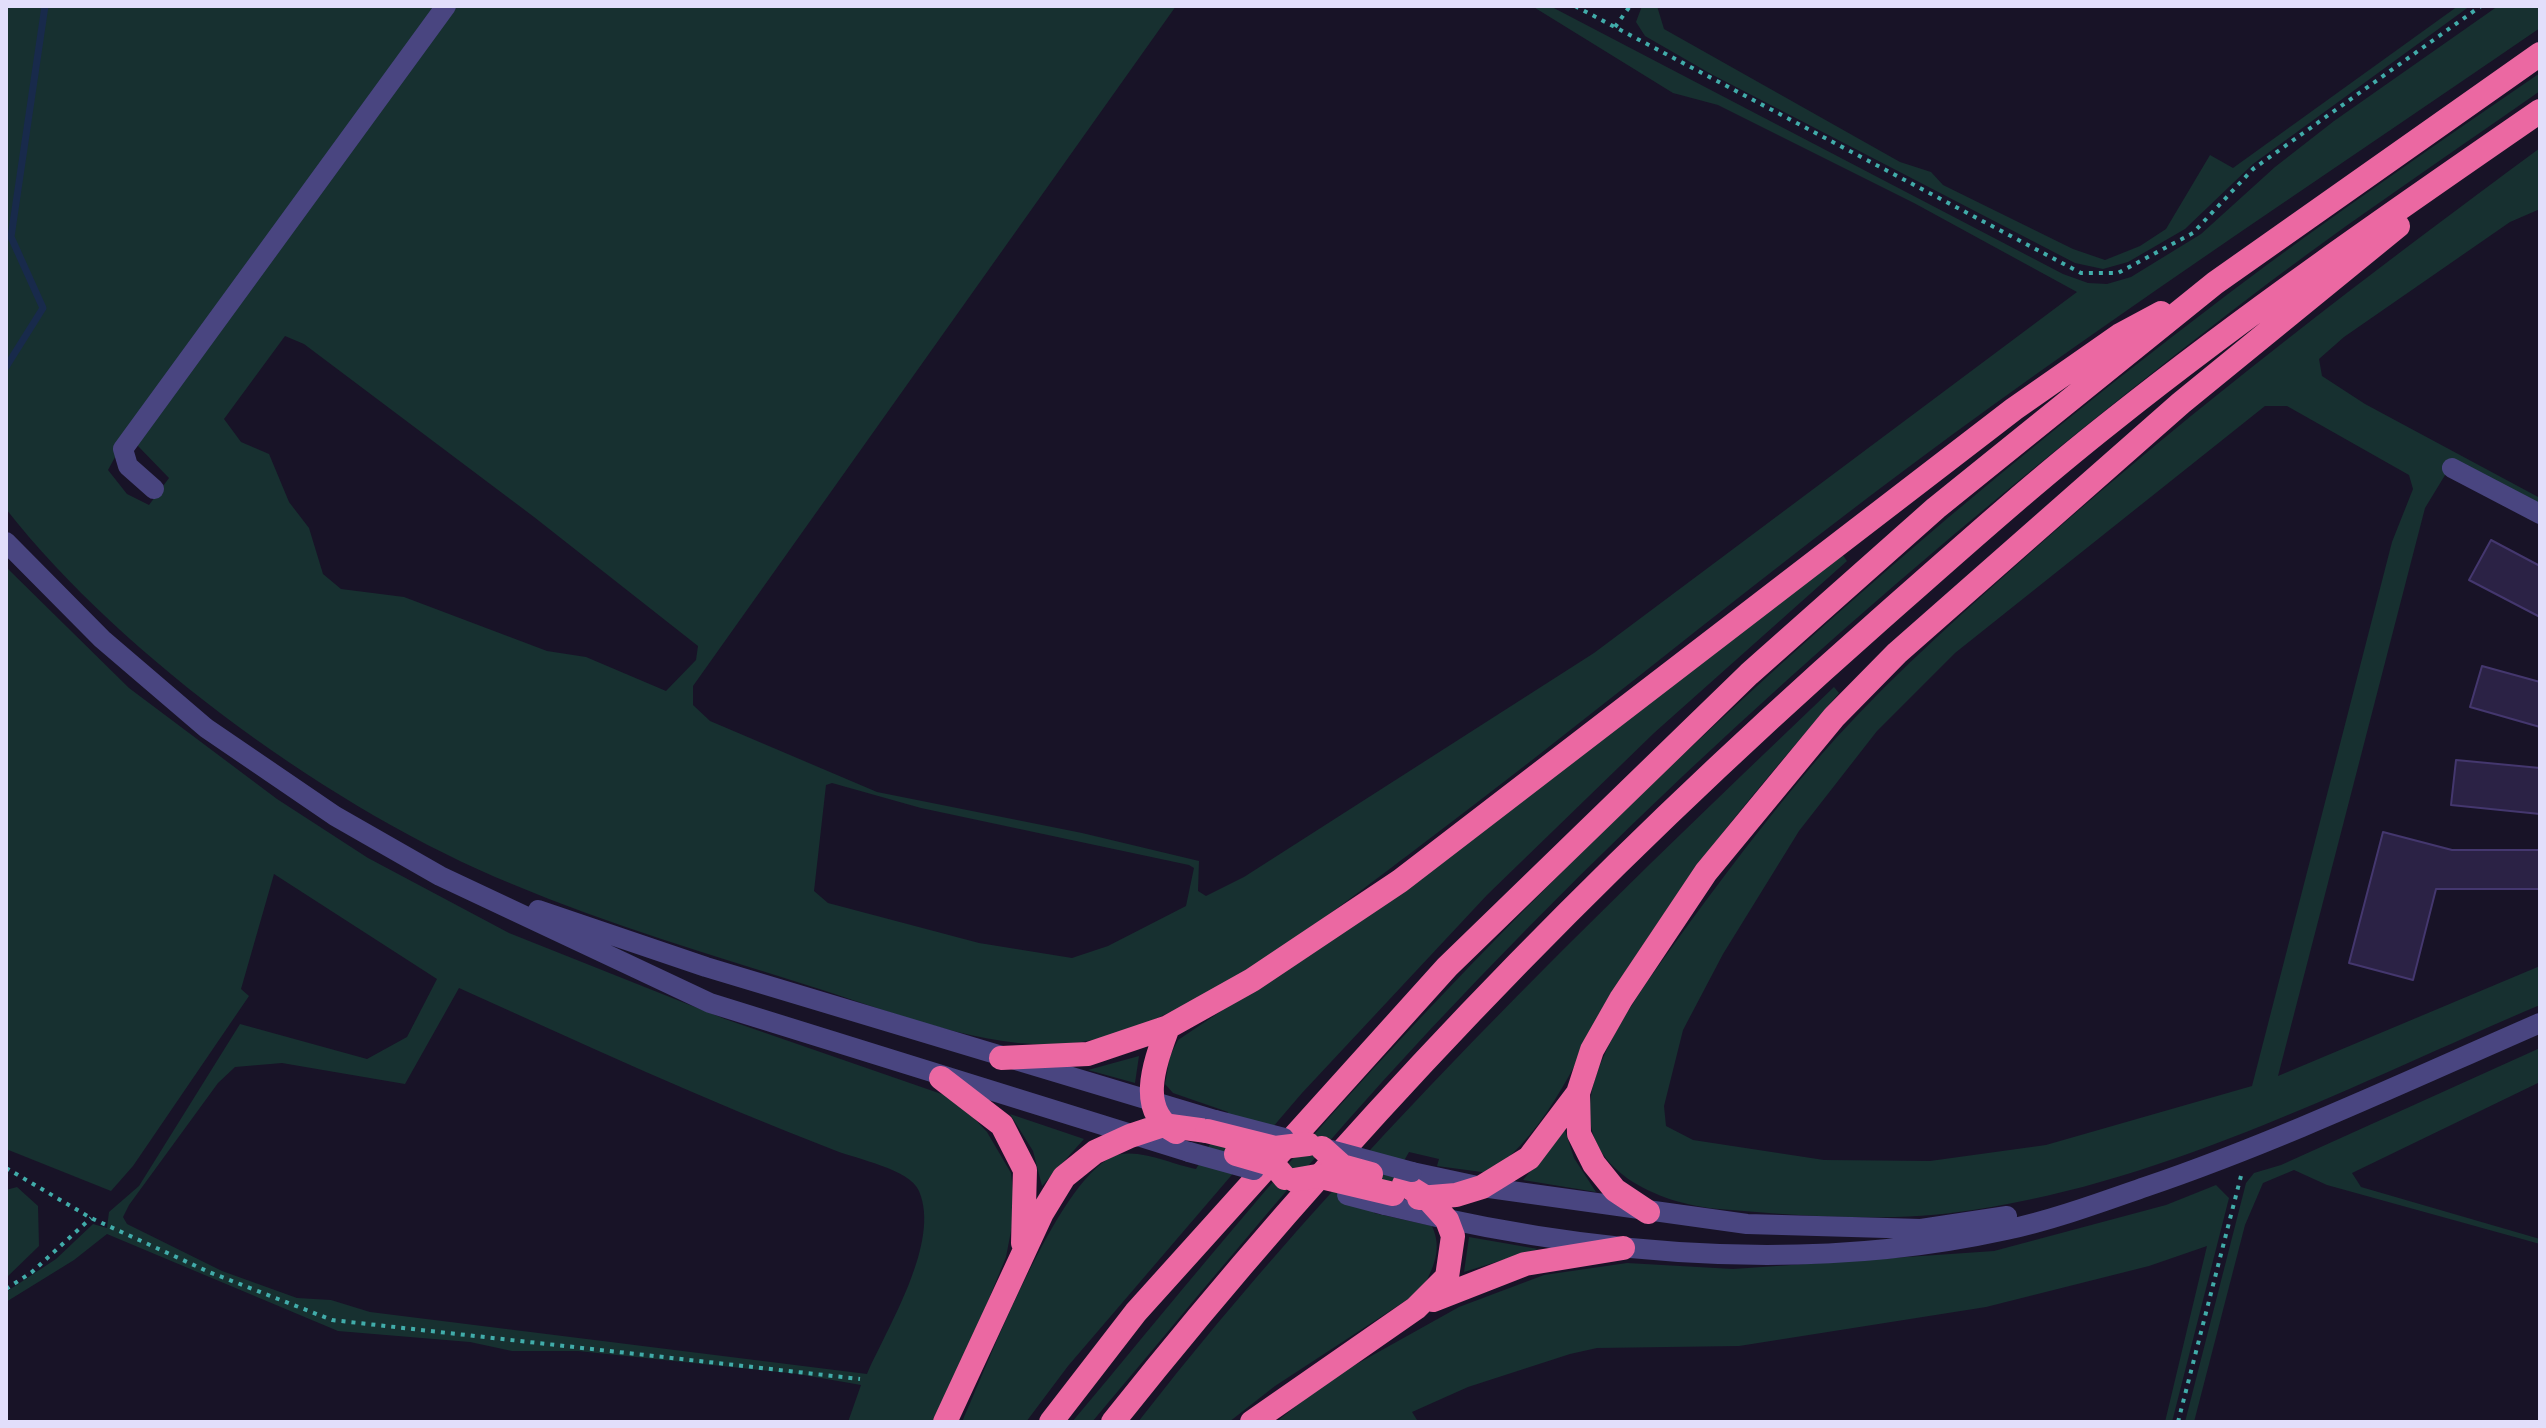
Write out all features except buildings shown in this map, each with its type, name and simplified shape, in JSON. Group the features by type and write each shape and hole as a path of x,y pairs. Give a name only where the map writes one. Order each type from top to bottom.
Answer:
{"highway":[{"path":"1051,1422 1136,1312 1447,967 1749,674 1936,508 2215,283 2540,54"},
{"path":"1113,1422 1171,1349 1329,1168 1478,1005 1602,878 1764,722 1969,541 2111,422 2296,281 2540,111"},
{"path":"1428,1199 1482,1187 1529,1158 1578,1093 1592,1050 1646,960 1706,872 1834,717 1897,653 2181,403 2349,268 2496,141"},
{"path":"1001,1058 1088,1054 1168,1027 1252,980 1400,881 1817,556 2014,409 2120,335 2215,283"},
{"path":"1163,1125 1153,1103 1152,1074 1168,1027"},
{"path":"941,1078 1002,1125 1025,1170 1022,1257"},
{"path":"1578,1093 1579,1134 1594,1164 1615,1190 1648,1212"},
{"path":"945,1422 1042,1213 1064,1177 1095,1152 1163,1125 1202,1136 1274,1165 1290,1179 1317,1176 1398,1189"},
{"path":"1202,1136 1275,1148 1315,1146 1342,1166 1428,1199 1447,1220 1453,1236 1447,1277 1416,1308 1252,1422"},
{"path":"1416,1308 1525,1264 1623,1248"}],"street":[{"path":"154,489 128,466 123,449 446,6"},
{"path":"2452,468 2540,514"},
{"path":"6,542 102,639 206,728 335,816 440,876 710,1003 1130,1136 1202,1136"},
{"path":"440,876 706,967 1153,1103 1202,1136"},
{"path":"1398,1189 1447,1220 1623,1248 1757,1253 1915,1246 2007,1230 2098,1203 2247,1152 2540,1023"},
{"path":"1398,1189 1482,1187 1747,1224 1921,1229 2098,1203"}],"path":[{"path":"1575,6 2081,273 2093,275 2118,273 2193,233 2253,169 2481,6"},
{"path":"1615,27 1630,6"},
{"path":"2178,1422 2247,1152"},
{"path":"6,1168 91,1218 209,1272 332,1320 860,1379"},
{"path":"6,1289 32,1272 91,1218"}],"green space":[{"path":"6,6 438,6 120,448 108,470 127,494 149,505 169,478 137,445 454,6 1176,6 693,686 693,705 710,721 877,792 1082,833 1199,861 1198,891 1206,896 1244,877 1594,653 2077,292 1914,203 1718,105 1673,93 1532,6 1550,6 2063,274 2088,283 2107,284 2131,277 2201,234 2275,167 2334,121 2498,6 2540,6 2540,28 2118,316 1952,435 1473,806 1303,932 1261,961 1175,1010 1133,1028 1092,1040 1058,1044 1023,1043 987,1038 915,1020 586,913 445,853 375,816 237,726 110,621 54,565 6,509","holes":["285,336 304,344 534,517 698,646 696,660 666,691 586,657 547,651 404,597 341,589 323,574 309,528 289,502 269,454 241,442 224,419","832,783 921,808 1189,865 1194,868 1186,906 1108,946 1072,958 979,943 828,903 814,891 826,785"]},
{"path":"1642,6 1657,6 1664,29 1900,162 1931,172 1943,185 2073,249 2105,260 2140,246 2166,229 2210,155 2233,168 2458,6 2470,6 2253,164 2185,229 2128,262 2103,269 2075,263 1711,74 1645,36 1636,22"},
{"path":"2540,73 2540,91 2270,281 2120,398 1898,582 1790,677 1684,775 1480,977 1308,1166 1092,1422 1072,1422 1257,1200 1372,1070 1572,862 1783,662 1891,566 2114,382 2305,237"},
{"path":"2540,148 2540,209 2510,222 2344,337 2319,359 2322,376 2365,404 2540,498 2540,507 2453,462 2425,508 2278,1076 2540,966 2540,1005 2262,1126 2192,1153 2047,1196 1973,1210 1878,1217 1719,1209 1672,1200 1649,1191 1610,1163 1597,1144 1590,1122 1591,1096 1597,1073 1619,1026 1693,918 1780,804 1836,738 1934,639 2098,493 2284,341","holes":["2265,406 2287,406 2409,475 2413,489 2392,542 2252,1086 2046,1145 1930,1161 1824,1160 1693,1140 1666,1126 1664,1106 1683,1030 1723,954 1799,831 1877,731 1955,653"]},
{"path":"1842,554 1847,561 1654,733 1487,895 1302,1093 1068,1366 1026,1422 962,1422 1026,1277 1069,1201 1091,1173 1112,1157 1122,1154 1154,1157 1196,1169 1228,1112 1173,1093 1165,1084 1170,1056 1178,1040 1408,886"},
{"path":"6,567 129,688 277,799 368,858 509,933 725,1019 956,1099 987,1132 1011,1173 1015,1210 1006,1257 968,1350 933,1422 848,1422 861,1385 798,1374 578,1351 512,1351 470,1342 338,1331 107,1234 74,1260 6,1302 6,1292 56,1259 93,1224 107,1228 109,1212 139,1186 240,1024 367,1059 407,1037 437,979 274,874 241,989 249,996 133,1166 111,1191 6,1149","holes":["459,988 645,1072 834,1150 894,1171 914,1183 924,1212 918,1259 867,1374 370,1312 331,1300 297,1298 222,1271 127,1224 123,1217 129,1205 218,1083 235,1067 282,1063 405,1084"]},
{"path":"1834,687 1839,693 1732,821 1672,902 1622,978 1562,1088 1530,1135 1489,1173 1437,1166 1439,1159 1409,1152 1374,1213 1432,1226 1437,1251 1422,1290 1275,1386 1229,1422 1138,1422 1300,1227 1472,1042"},
{"path":"2540,1048 2540,1082 2352,1173 2361,1187 2540,1239 2540,1244 2327,1185 2294,1170 2263,1183 2245,1225 2194,1422 2185,1422 2246,1183 2254,1173 2281,1165"},
{"path":"1139,1056 1135,1083 1088,1070"},
{"path":"1010,1114 1084,1139 1042,1186 1033,1151"},
{"path":"1565,1130 1574,1158 1596,1192 1523,1180"},
{"path":"2216,1185 2229,1198 2172,1422 2165,1422 2207,1246 2149,1266 1986,1307 1739,1346 1597,1348 1570,1354 1468,1387 1412,1412 1417,1420 1441,1422 1276,1422 1330,1379 1459,1307 1544,1275 1627,1263 1733,1269 1994,1251 2166,1205"},
{"path":"17,1187 38,1206 39,1246 6,1278 6,1190"},
{"path":"1469,1237 1538,1249 1464,1272"}],"waterway":[{"path":"6,367 43,308 11,237 45,6"}]}
